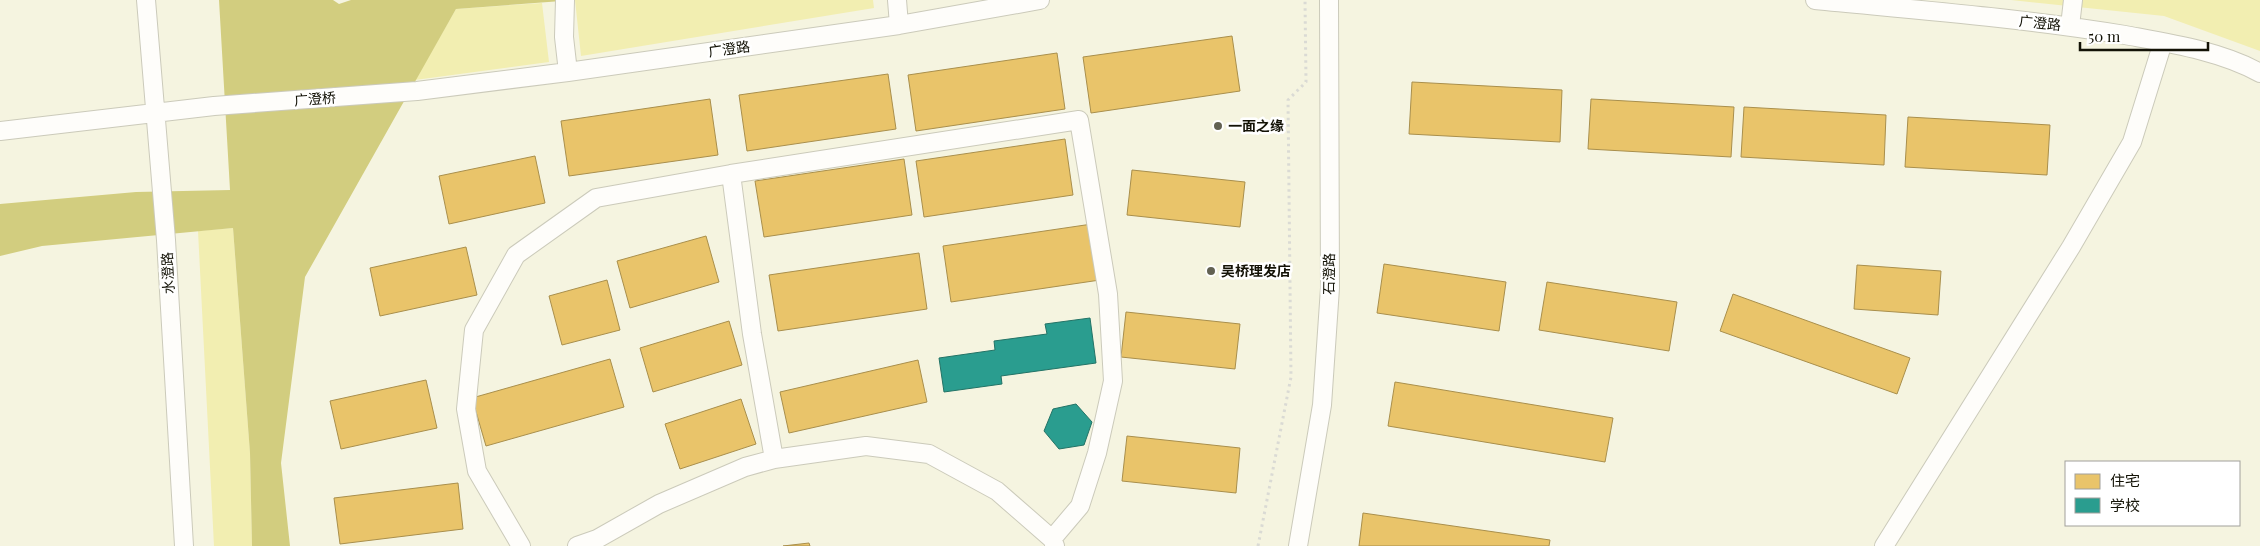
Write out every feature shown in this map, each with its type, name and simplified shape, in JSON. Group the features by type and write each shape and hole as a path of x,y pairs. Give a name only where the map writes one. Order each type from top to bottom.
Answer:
{"street":[{"name":"水澄路","path":"146,0 166,240 184,546"},
{"path":"565,0 564,37 568,72"},
{"path":"897,0 899,25"},
{"name":"广澄路","path":"417,91 568,72 899,25 1040,0"},
{"name":"石澄路","path":"1298,546 1322,405 1330,288 1329,0"},
{"name":"广澄路","path":"1815,0 2070,26 2163,42 2203,52 2260,73"},
{"path":"2070,26 2073,0"},
{"path":"1884,546 2071,247 2132,142 2163,42"},
{"name":"广澄桥","path":"0,131 214,106 417,91"},
{"path":"521,546 477,471 466,409 474,330 516,254 596,198 730,174 1079,120 1108,294 1113,381 1096,453 1080,506 1053,542 997,491 930,454 866,446 774,459 745,467 659,504 597,539 577,546"},
{"path":"730,174 752,334 774,459"}],"path":[{"path":"1258,546 1291,377 1288,100 1306,82 1305,0"}],"shaded area":[{"path":"219,0 333,0 339,4 351,0 575,0 456,9 305,277 281,463 290,546 252,546 250,453 233,228 42,246 0,256 0,204 136,192 230,190"},
{"path":"575,0 873,0 874,8 581,56"},
{"path":"2011,0 2260,0 2260,51 2164,16"},
{"path":"542,3 549,62 415,80 456,9"},
{"path":"233,228 250,453 252,546 214,546 198,231"}],"building: 住宅":[{"path":"1232,36 1240,91 1091,113 1083,57"},
{"path":"1057,53 1065,109 916,131 908,75"},
{"path":"888,74 896,129 747,151 739,95"},
{"path":"1412,82 1562,90 1560,142 1409,134"},
{"path":"710,99 718,155 569,176 561,121"},
{"path":"1591,99 1734,107 1731,157 1588,149"},
{"path":"1744,107 1886,115 1884,165 1741,157"},
{"path":"1908,117 2050,125 2047,175 1905,167"},
{"path":"1065,139 1073,195 924,217 916,161"},
{"path":"535,156 545,203 449,224 439,176"},
{"path":"904,159 912,215 764,237 755,181"},
{"path":"1132,170 1245,182 1240,227 1127,215"},
{"path":"1092,224 1100,280 951,302 943,246"},
{"path":"706,236 719,282 630,308 617,261"},
{"path":"466,247 477,295 380,316 370,268"},
{"path":"919,253 927,309 778,331 769,275"},
{"path":"1384,264 1506,282 1499,331 1377,313"},
{"path":"1857,265 1941,271 1938,315 1854,309"},
{"path":"607,280 620,330 562,345 549,296"},
{"path":"1547,282 1677,302 1669,351 1539,330"},
{"path":"1733,294 1910,358 1897,394 1720,331"},
{"path":"1126,312 1240,324 1235,369 1121,357"},
{"path":"729,321 742,365 653,392 640,348"},
{"path":"610,359 624,407 486,446 472,398"},
{"path":"918,360 927,402 789,433 780,392"},
{"path":"426,380 437,428 341,449 330,401"},
{"path":"1395,382 1613,418 1605,462 1388,426"},
{"path":"741,399 756,444 680,469 665,424"},
{"path":"1127,436 1240,448 1236,493 1122,481"},
{"path":"458,483 463,529 340,544 334,498"},
{"path":"1363,513 1550,540 1549,546 1359,546"},
{"path":"809,543 810,546 783,546"}],"building: 学校":[{"path":"1090,318 1096,363 1001,376 1002,384 944,392 939,358 995,350 994,341 1047,334 1045,324"},
{"path":"1076,404 1092,422 1084,445 1059,449 1044,431 1053,409"}],"place":[{"name":"一面之缘","path":"1218,126"},
{"name":"吴桥理发店","path":"1211,271"}]}
